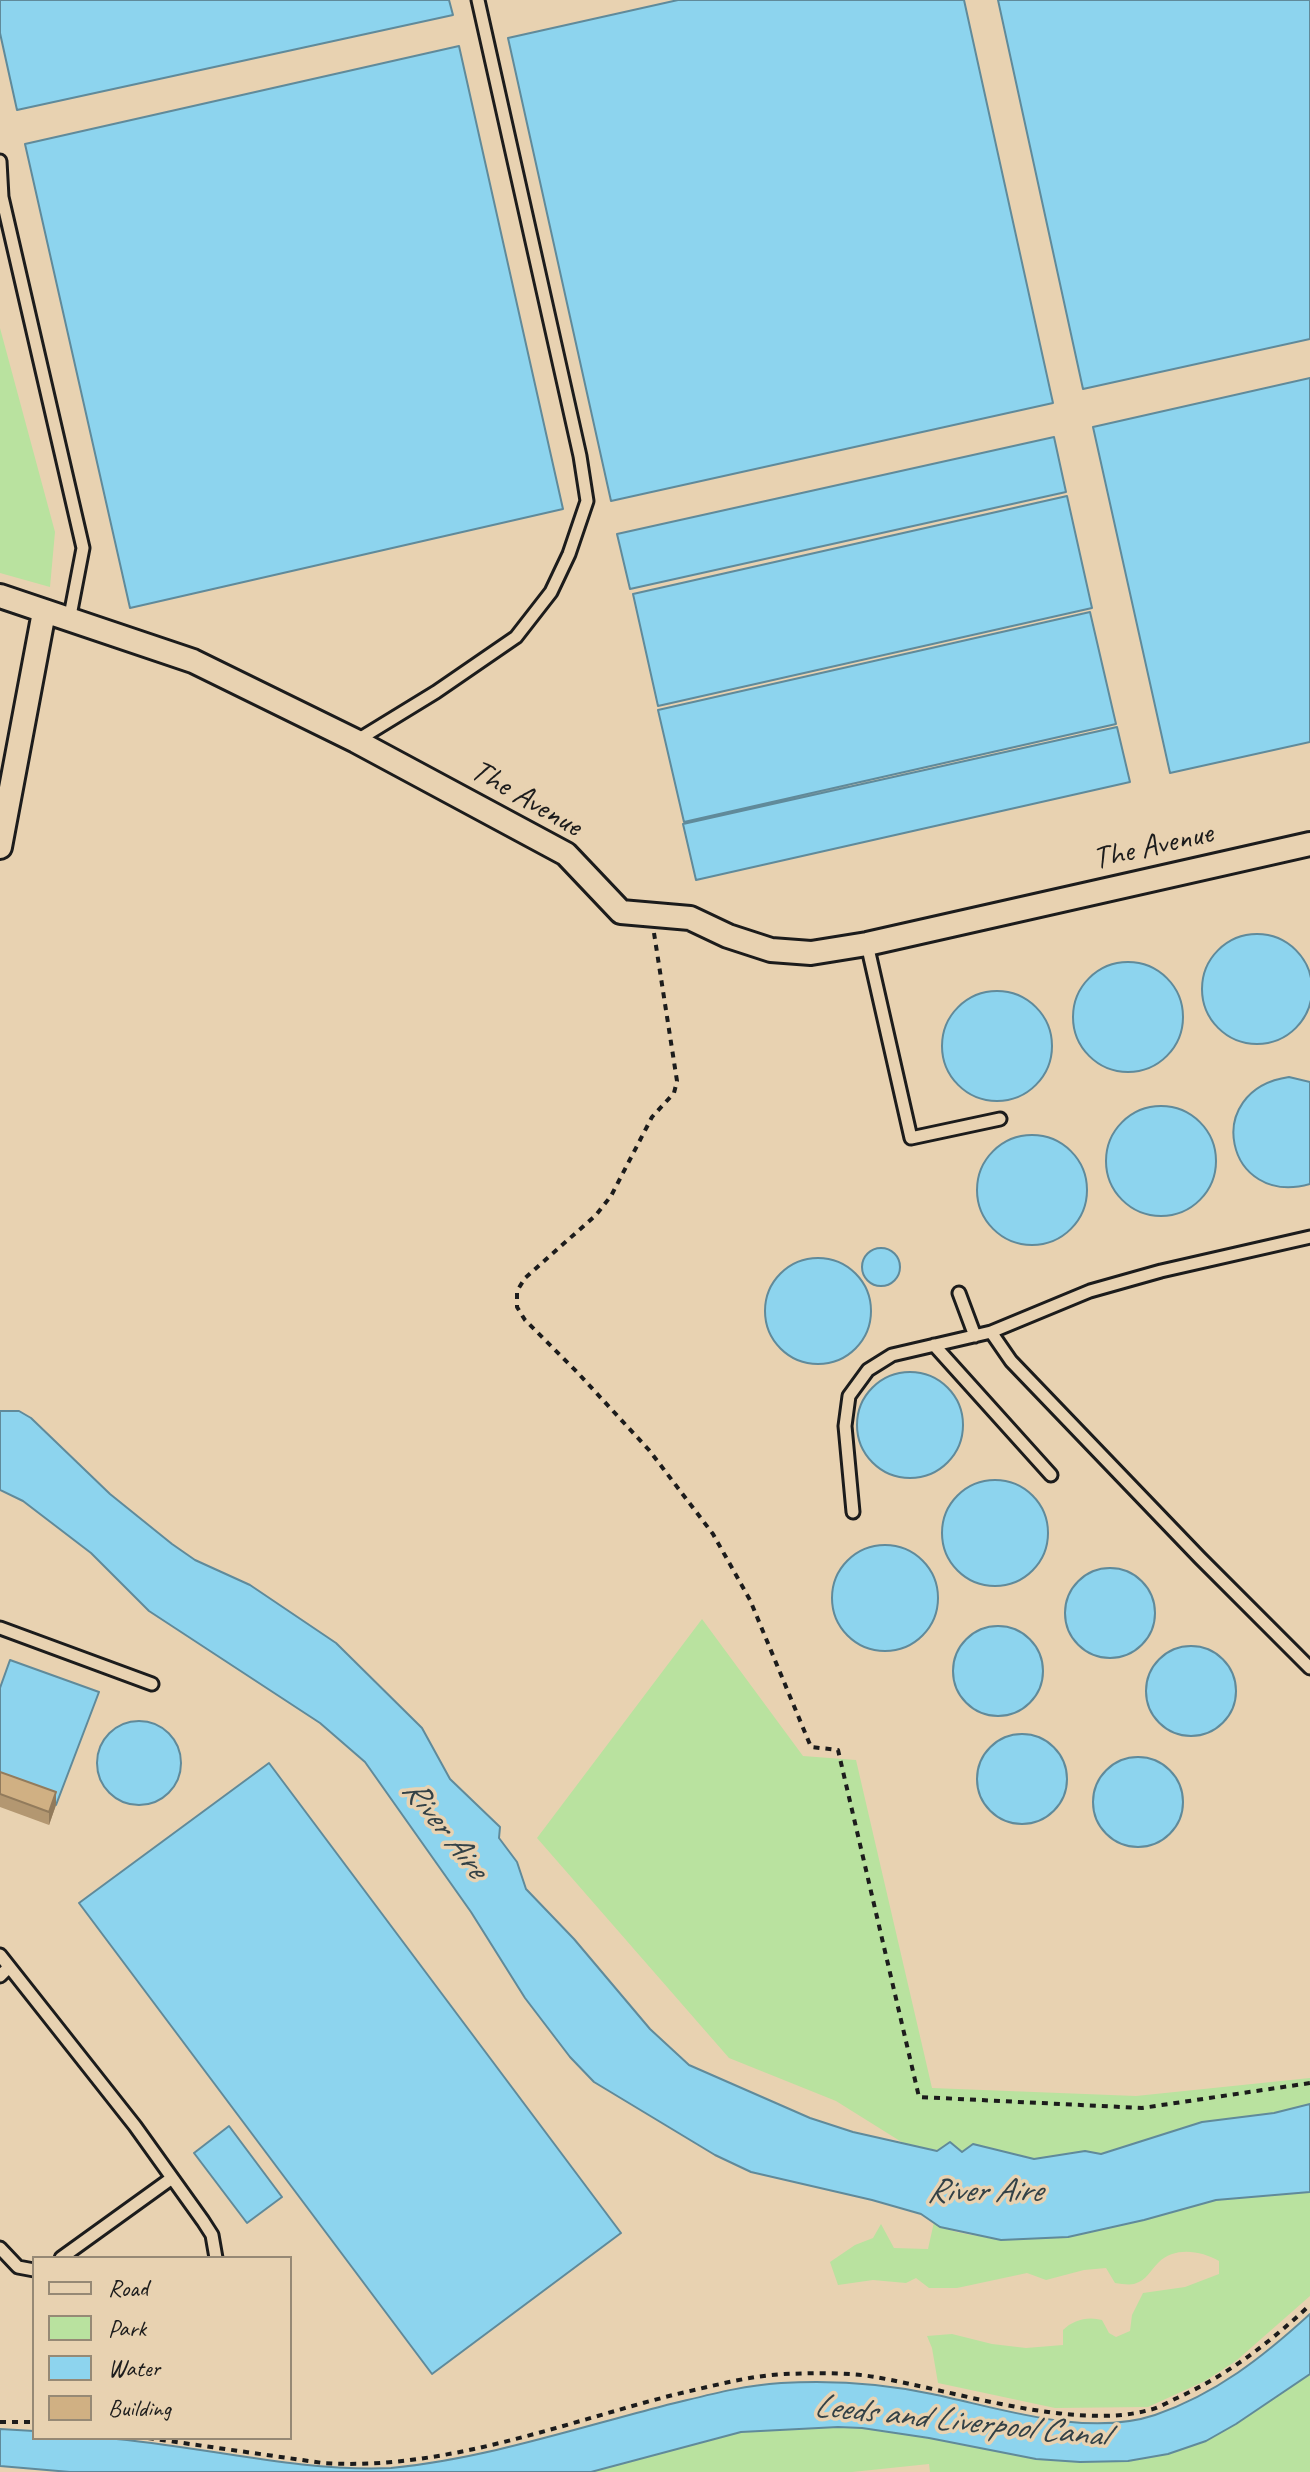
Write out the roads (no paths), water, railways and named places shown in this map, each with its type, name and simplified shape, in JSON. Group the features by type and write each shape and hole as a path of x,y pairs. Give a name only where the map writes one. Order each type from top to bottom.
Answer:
{"street":[{"name":"The Avenue","path":"0,596 193,661 356,741 566,854 621,912 690,918 728,936 771,950 811,953 867,944 1310,844"},
{"path":"0,847 44,612"}],"lane":[{"path":"356,741 436,692 516,637 551,592 569,554 587,501 580,456 478,0"},
{"path":"0,161 2,197 83,548 69,621"},
{"path":"867,944 911,1138 1000,1119"},
{"path":"853,1512 845,1426 849,1396 868,1370 892,1355 991,1332 1090,1291 1161,1271 1310,1237"},
{"path":"959,1293 975,1336"},
{"path":"991,1332 1011,1361 1310,1668"},
{"path":"934,1345 1051,1475"},
{"path":"0,1628 152,1684"},
{"path":"0,1955 135,2126 212,2235 216,2256"},
{"path":"0,1976 9,1967"},
{"path":"64,2256 172,2178"},
{"path":"0,2248 18,2267 32,2270"}],"water":[{"path":"0,0 449,0 453,15 17,110 0,33"},
{"path":"678,0 964,0 1053,403 611,501 508,38"},
{"path":"998,0 1310,0 1310,339 1083,389"},
{"path":"459,46 563,509 130,608 25,144"},
{"path":"1310,378 1310,742 1170,773 1093,427"},
{"path":"1054,437 1066,492 630,589 617,534"},
{"path":"1067,496 1092,608 658,706 633,594"},
{"path":"1090,612 1116,724 684,822 658,710"},
{"path":"1117,727 1130,782 696,880 683,824"},
{"path":"1257,934 1278,938 1296,950 1308,968 1311,1000 1308,1010 1296,1028 1278,1040 1257,1044 1236,1040 1218,1028 1206,1010 1202,989 1206,968 1218,950 1236,938"},
{"path":"1128,962 1149,966 1167,978 1179,996 1183,1017 1179,1038 1167,1056 1149,1068 1128,1072 1107,1068 1089,1056 1077,1038 1073,1017 1077,996 1089,978 1107,966"},
{"path":"997,991 1018,995 1036,1007 1048,1025 1052,1046 1048,1067 1036,1085 1018,1097 997,1101 976,1097 958,1085 946,1067 942,1046 946,1025 958,1007 976,995"},
{"path":"1289,1077 1310,1082 1310,1184 1281,1187 1259,1179 1243,1164 1235,1144 1234,1123 1243,1103 1261,1086"},
{"path":"1161,1106 1182,1110 1200,1122 1212,1140 1216,1161 1212,1182 1200,1200 1182,1212 1161,1216 1140,1212 1122,1200 1110,1182 1106,1161 1110,1140 1122,1122 1140,1110"},
{"path":"1032,1135 1053,1139 1071,1151 1083,1169 1087,1190 1083,1211 1071,1229 1053,1241 1032,1245 1011,1241 993,1229 981,1211 977,1190 981,1169 993,1151 1011,1139"},
{"path":"881,1248 894,1254 900,1267 894,1280 881,1286 868,1280 862,1267 868,1254"},
{"path":"818,1258 838,1262 855,1274 867,1291 871,1311 867,1331 855,1348 838,1360 818,1364 798,1360 781,1348 769,1331 765,1311 769,1291 781,1274 798,1262"},
{"path":"910,1372 930,1376 947,1388 959,1405 963,1425 959,1445 947,1462 930,1474 910,1478 890,1474 873,1462 861,1445 857,1425 861,1405 873,1388 890,1376"},
{"name":"River Aire","path":"0,1411 19,1411 31,1418 110,1494 172,1544 195,1560 250,1585 336,1643 422,1728 450,1779 500,1827 499,1838 517,1862 526,1889 574,1939 650,2029 689,2065 810,2118 853,2132 937,2151 950,2142 962,2152 973,2144 1034,2159 1085,2151 1101,2154 1202,2122 1274,2113 1310,2104 1310,2192 1216,2200 1068,2237 1001,2240 940,2227 921,2214 872,2200 751,2172 715,2155 594,2082 570,2057 525,1998 471,1912 365,1762 320,1723 149,1611 91,1553 23,1501 0,1490"},
{"path":"995,1480 1015,1484 1032,1496 1044,1513 1048,1533 1044,1553 1032,1570 1015,1582 995,1586 975,1582 958,1570 946,1553 942,1533 946,1513 958,1496 975,1484"},
{"path":"885,1545 905,1549 922,1561 934,1578 938,1598 934,1618 922,1635 905,1647 885,1651 865,1647 848,1635 836,1618 832,1598 836,1578 848,1561 865,1549"},
{"path":"1101,1568 1119,1568 1135,1575 1148,1588 1155,1604 1155,1622 1148,1638 1135,1651 1119,1658 1101,1658 1085,1651 1072,1638 1065,1622 1065,1604 1072,1588 1085,1575"},
{"path":"989,1626 1007,1626 1023,1633 1036,1646 1043,1662 1043,1680 1036,1696 1023,1709 1007,1716 989,1716 973,1709 960,1696 953,1680 953,1662 960,1646 973,1633"},
{"path":"1182,1646 1200,1646 1216,1653 1229,1666 1236,1682 1236,1700 1229,1716 1216,1729 1200,1736 1182,1736 1166,1729 1153,1716 1146,1700 1146,1682 1153,1666 1166,1653"},
{"path":"10,1660 99,1692 56,1805 0,1784 0,1688"},
{"path":"139,1721 155,1724 169,1733 178,1747 181,1763 178,1779 169,1793 155,1802 139,1805 123,1802 109,1793 100,1779 97,1763 100,1747 109,1733 123,1724"},
{"path":"1013,1734 1031,1734 1047,1741 1060,1754 1067,1770 1067,1788 1060,1804 1047,1817 1031,1824 1013,1824 997,1817 984,1804 977,1788 977,1770 984,1754 997,1741"},
{"path":"1129,1757 1147,1757 1163,1764 1176,1777 1183,1793 1183,1811 1176,1827 1163,1840 1147,1847 1129,1847 1113,1840 1100,1827 1093,1811 1093,1793 1100,1777 1113,1764"},
{"path":"269,1763 621,2233 432,2374 79,1903"},
{"path":"229,2126 282,2197 247,2223 194,2153"},
{"name":"Leeds and Liverpool Canal","path":"1310,2314 1310,2374 1206,2441 1168,2454 1128,2461 1036,2459 929,2438 838,2427 741,2432 591,2472 70,2472 0,2466 0,2429 32,2431 32,2440 125,2440 320,2466 391,2468 460,2458 722,2392 765,2384 800,2382 894,2387 1072,2422 1128,2421 1155,2415 1198,2396 1238,2373"}]}
